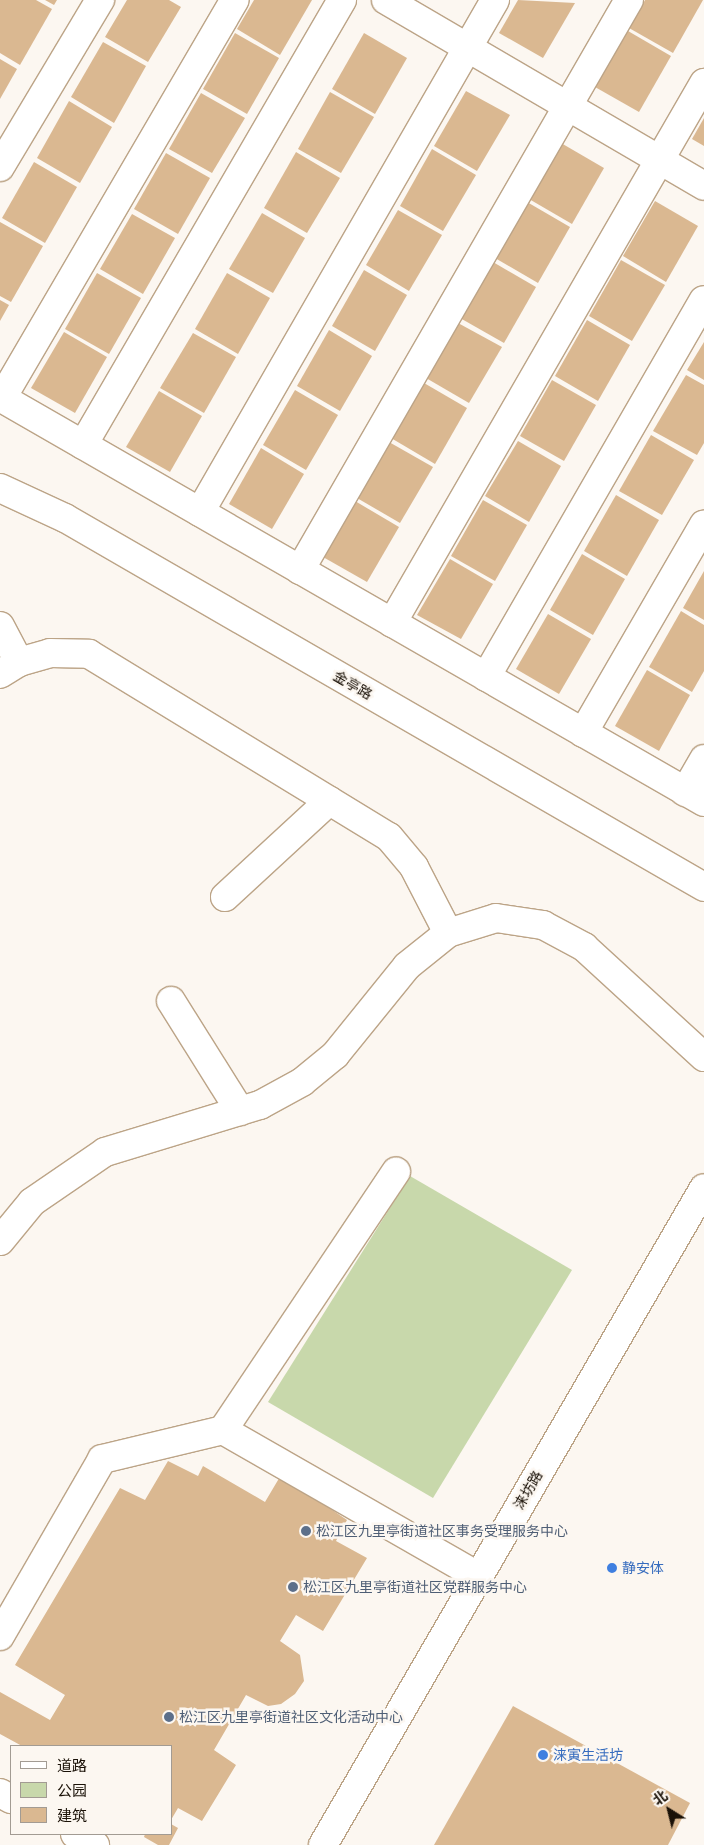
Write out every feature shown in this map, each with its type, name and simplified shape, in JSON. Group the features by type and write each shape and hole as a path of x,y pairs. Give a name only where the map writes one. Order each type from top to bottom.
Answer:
{"street":[{"path":"0,167 100,0"},
{"path":"235,0 1,398 695,797 704,759"},
{"path":"83,445 342,0"},
{"path":"386,0 704,186"},
{"path":"200,512 496,0"},
{"path":"300,570 628,0"},
{"path":"392,623 704,83"},
{"path":"486,677 704,300"},
{"name":"金亭路","path":"0,488 64,518 704,887"},
{"path":"583,733 704,524"},
{"path":"0,626 10,668 50,653 89,654 388,837 414,868 448,933"},
{"path":"225,897 329,801"},
{"path":"0,1240 32,1202 105,1152 260,1105 302,1082 335,1055 407,966 448,933 496,918 543,925 584,947 704,1056"},
{"path":"172,1001 240,1111"},
{"path":"0,1636 102,1459 223,1430 396,1172"},
{"name":"涞坊路","path":"323,1845 704,1188"},
{"path":"223,1430 478,1576"},
{"path":"77,1835 96,1845"}],"green space":[{"path":"410,1176 572,1270 433,1498 268,1402"}],"building":[{"path":"0,0 36,0 52,9 20,65 0,53"},
{"path":"45,0 57,0 54,5"},
{"path":"127,0 169,0 181,7 148,62 105,37"},
{"path":"254,0 312,0 280,55 237,29"},
{"path":"518,0 575,3 543,58 499,33"},
{"path":"645,0 703,0 673,53 629,28"},
{"path":"628,31 671,56 639,112 595,87"},
{"path":"235,33 279,58 247,114 203,89"},
{"path":"364,33 407,58 375,114 332,89"},
{"path":"103,42 146,66 114,123 71,97"},
{"path":"0,59 17,69 0,99"},
{"path":"466,91 510,115 477,171 434,146"},
{"path":"330,92 374,117 341,173 298,149"},
{"path":"201,93 245,118 212,173 169,149"},
{"path":"69,101 112,127 80,183 37,158"},
{"path":"704,118 704,146 692,139"},
{"path":"561,143 604,168 572,224 529,199"},
{"path":"432,149 476,175 443,231 400,206"},
{"path":"296,152 340,178 307,233 264,208"},
{"path":"166,153 210,178 178,234 134,209"},
{"path":"34,162 77,187 45,243 2,218"},
{"path":"655,201 698,226 666,282 623,256"},
{"path":"527,202 570,227 538,283 495,258"},
{"path":"398,210 442,235 409,291 366,265"},
{"path":"262,213 305,238 273,293 229,269"},
{"path":"132,214 175,238 143,294 100,269"},
{"path":"0,222 43,246 11,302 0,296"},
{"path":"621,260 665,285 632,341 589,316"},
{"path":"493,262 536,287 504,343 460,318"},
{"path":"364,270 407,295 375,351 332,326"},
{"path":"97,273 141,298 109,354 65,329"},
{"path":"227,273 270,298 238,354 195,329"},
{"path":"0,300 9,305 0,321"},
{"path":"587,320 630,345 598,401 555,376"},
{"path":"458,323 502,347 469,403 426,378"},
{"path":"329,330 372,356 340,411 297,386"},
{"path":"64,332 107,357 75,413 31,388"},
{"path":"193,333 236,357 204,413 160,388"},
{"path":"704,342 704,380 687,370"},
{"path":"686,375 704,385 704,443 697,455 653,431"},
{"path":"552,380 596,405 564,461 520,436"},
{"path":"424,383 467,408 435,464 391,438"},
{"path":"295,390 338,415 306,470 263,445"},
{"path":"159,391 202,416 170,472 126,447"},
{"path":"651,435 694,460 662,515 619,491"},
{"path":"518,441 561,466 529,522 485,496"},
{"path":"389,442 433,467 400,523 357,498"},
{"path":"261,448 304,474 272,529 229,504"},
{"path":"616,495 659,520 627,576 584,551"},
{"path":"483,500 527,525 495,581 451,556"},
{"path":"355,501 399,527 367,582 323,557"},
{"path":"582,554 625,579 593,635 550,610"},
{"path":"450,559 493,584 461,639 417,615"},
{"path":"704,571 704,620 683,608"},
{"path":"681,611 704,625 704,671 692,692 649,667"},
{"path":"548,614 591,639 559,694 516,669"},
{"path":"647,670 690,695 659,751 615,726"},
{"path":"168,1461 198,1476 203,1466 265,1502 281,1475 347,1520 336,1541 367,1558 323,1631 296,1615 280,1641 300,1655 304,1681 295,1694 281,1704 268,1706 246,1695 214,1750 236,1765 202,1821 178,1808 172,1818 172,1745 20,1745 0,1734 0,1692 50,1720 65,1695 15,1665 120,1488 145,1500"},
{"name":"涞寅生活坊","path":"513,1706 690,1803 668,1845 434,1845"},
{"path":"172,1825 178,1828 169,1845 158,1845 144,1837 145,1835 172,1835"}],"place":[{"name":"松江区九里亭街道社区事务受理服务中心","path":"306,1531"},
{"name":"静安体","path":"612,1568"},
{"name":"松江区九里亭街道社区党群服务中心","path":"293,1587"},
{"name":"松江区九里亭街道社区文化活动中心","path":"169,1717"},
{"name":"涞寅生活坊","path":"543,1755"}]}
